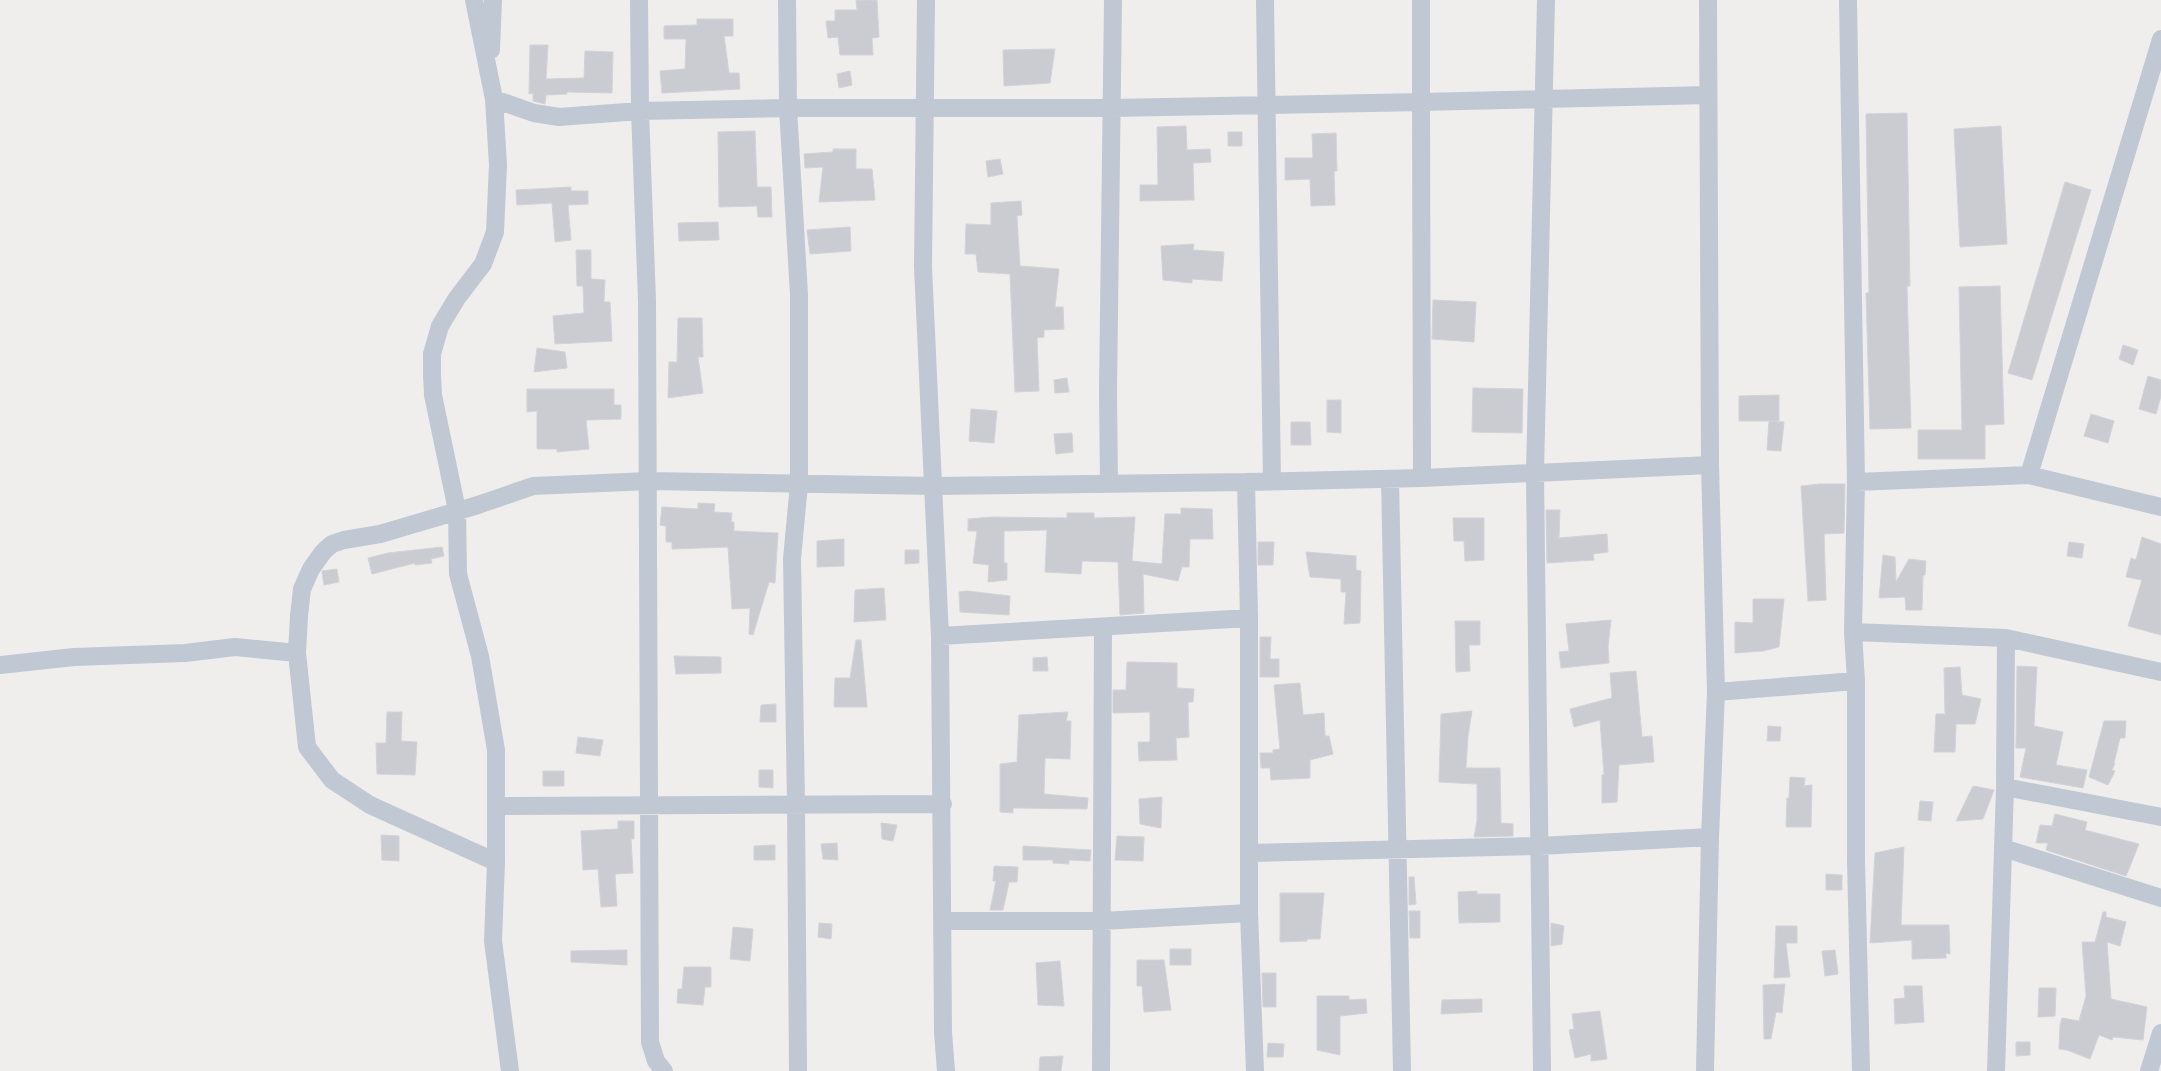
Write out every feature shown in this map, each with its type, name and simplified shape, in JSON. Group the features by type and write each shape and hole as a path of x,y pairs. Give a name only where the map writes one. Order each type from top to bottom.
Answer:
{"street":[{"path":"474,0 494,99 498,165 495,232 483,264 457,298 440,326 432,354 433,395 457,510 458,574 480,656 496,750 496,862 493,941 510,1071"},
{"path":"490,73 493,0"},
{"path":"639,0 640,111 647,302 649,482 648,805 650,1042 656,1061 664,1071"},
{"path":"787,0 788,108 798,295 799,484 792,559 798,1071"},
{"path":"926,0 923,268 940,636 943,804 943,1032 946,1071"},
{"path":"1109,484 1108,392 1113,0"},
{"path":"1265,0 1272,481"},
{"path":"1421,0 1422,478"},
{"path":"1542,1071 1536,473 1546,0"},
{"path":"1705,1071 1710,837 1716,692 1710,465 1708,0"},
{"path":"1848,0 1856,482 1853,632 1856,681 1856,860 1862,1071"},
{"path":"2029,475 2161,39"},
{"path":"494,99 534,113 559,117 640,111 788,108 1112,108 1708,95"},
{"path":"496,862 370,805 332,780 307,747 297,653 302,589 311,569 323,552 332,544 380,534 478,505 533,486 649,482 934,486 1246,482 1422,478 1710,465"},
{"path":"1856,482 2029,475 2161,507"},
{"path":"1390,479 1402,1071"},
{"path":"1246,482 1249,618 1249,913 1255,1071"},
{"path":"940,636 1249,618"},
{"path":"1101,1071 1103,627"},
{"path":"1853,632 2006,638 2161,672"},
{"path":"1996,1071 2005,787 2006,638"},
{"path":"0,665 74,656 185,653 235,647 297,653"},
{"path":"1716,692 1856,681"},
{"path":"2005,787 2161,816"},
{"path":"496,806 943,804"},
{"path":"1250,853 1540,846 1710,837"},
{"path":"2003,848 2161,898"},
{"path":"943,921 1102,921 1249,913"},
{"path":"2149,1071 2161,1034"}],"building":[{"path":"856,0 877,0 879,37 872,38 873,55 840,55 838,37 828,38 826,21 835,21 835,10 857,10"},
{"path":"697,19 733,19 733,36 724,36 729,73 739,73 740,89 662,93 660,71 685,69 686,39 664,39 664,26 697,25"},
{"path":"530,45 548,45 546,79 584,78 585,51 613,52 612,93 567,92 567,94 546,95 545,104 533,101 533,93 529,94"},
{"path":"1055,49 1050,83 1004,86 1003,50"},
{"path":"850,71 852,85 839,88 837,74"},
{"path":"1907,113 1910,286 1907,286 1911,428 1870,429 1866,293 1869,293 1866,114"},
{"path":"1186,126 1187,150 1210,149 1211,162 1193,163 1194,200 1140,201 1140,185 1158,185 1157,127"},
{"path":"2001,126 2007,244 1960,247 1954,129"},
{"path":"755,131 757,187 771,187 772,217 758,217 757,206 719,207 718,132"},
{"path":"1228,132 1242,132 1242,146 1228,146"},
{"path":"1336,133 1337,171 1334,171 1335,205 1311,206 1310,179 1285,180 1285,158 1313,158 1312,134"},
{"path":"833,149 856,149 856,169 872,169 875,200 819,202 823,167 805,168 804,154 833,152"},
{"path":"1000,159 1003,174 988,177 986,161"},
{"path":"2065,182 2091,190 2032,380 2008,373"},
{"path":"571,187 571,191 588,191 588,204 568,205 571,240 555,242 552,203 517,205 516,190"},
{"path":"1021,201 1022,215 1017,216 1020,266 1059,269 1055,307 1063,307 1064,329 1044,330 1044,337 1037,338 1039,391 1015,392 1010,274 978,272 976,254 965,254 966,224 991,225 991,203"},
{"path":"718,222 719,240 679,241 678,223"},
{"path":"850,227 851,251 810,254 807,230"},
{"path":"1194,244 1193,250 1224,252 1222,281 1192,279 1192,283 1163,280 1161,246"},
{"path":"576,250 591,250 591,279 605,280 604,302 610,302 612,341 555,344 553,316 584,313 583,286 577,286"},
{"path":"2000,286 2004,424 1985,425 1985,459 1918,459 1918,430 1962,430 1959,287"},
{"path":"1433,300 1476,302 1474,342 1432,339"},
{"path":"678,318 702,318 703,357 698,357 703,393 668,398 669,362 677,362"},
{"path":"2123,345 2138,350 2133,365 2119,359"},
{"path":"537,348 565,352 567,368 534,372"},
{"path":"2148,376 2161,380 2161,396 2156,414 2139,409"},
{"path":"1067,378 1069,392 1055,393 1054,380"},
{"path":"1473,388 1523,389 1522,433 1472,432"},
{"path":"527,389 614,389 614,405 621,405 621,419 586,420 589,449 557,452 557,449 537,449 537,411 527,412"},
{"path":"1779,395 1779,421 1739,421 1739,396"},
{"path":"1327,400 1341,400 1341,433 1327,432"},
{"path":"971,409 997,411 994,443 969,441"},
{"path":"2091,414 2114,421 2108,443 2084,436"},
{"path":"1769,421 1784,422 1781,451 1767,450"},
{"path":"1291,422 1310,422 1311,445 1291,445"},
{"path":"1072,433 1073,452 1056,454 1054,434"},
{"path":"1845,484 1844,533 1824,534 1826,600 1808,601 1801,486"},
{"path":"698,503 715,504 714,512 732,513 731,522 734,522 734,531 778,533 775,583 769,582 753,635 749,634 750,608 732,609 728,547 672,549 672,542 666,542 666,526 660,525 662,507 698,509"},
{"path":"1181,508 1212,509 1213,539 1190,539 1189,567 1182,567 1178,581 1143,574 1144,613 1120,615 1118,562 1082,561 1081,574 1045,572 1047,530 1004,531 1004,563 1007,563 1007,580 988,582 989,565 973,563 977,531 968,531 968,519 992,517 1067,518 1067,513 1094,513 1094,518 1135,517 1132,561 1162,564 1165,514 1181,514"},
{"path":"1546,510 1560,510 1559,538 1607,534 1608,552 1593,554 1594,560 1547,563"},
{"path":"1453,518 1484,518 1484,560 1465,561 1464,541 1454,541"},
{"path":"2142,537 2161,544 2161,635 2128,626 2142,580 2126,577 2131,558 2136,560"},
{"path":"844,539 844,566 817,567 817,541"},
{"path":"1258,542 1274,542 1273,565 1258,565"},
{"path":"2069,542 2084,544 2082,558 2067,556"},
{"path":"442,547 444,556 431,559 432,563 415,565 415,563 372,574 368,558 388,553"},
{"path":"905,550 919,550 919,563 905,564"},
{"path":"1306,552 1356,556 1356,570 1361,571 1360,623 1344,624 1346,592 1341,592 1341,579 1310,577"},
{"path":"1883,555 1895,557 1896,582 1909,559 1926,561 1925,575 1923,575 1922,610 1906,610 1905,597 1879,598"},
{"path":"337,569 339,582 324,585 322,571"},
{"path":"884,588 886,620 854,622 855,590"},
{"path":"967,591 1010,596 1009,615 960,612 959,592"},
{"path":"1753,599 1784,599 1779,647 1763,651 1735,653 1735,622 1753,623"},
{"path":"1611,620 1608,646 1609,663 1561,668 1559,652 1569,651 1566,624"},
{"path":"1455,621 1480,621 1480,645 1469,645 1470,671 1456,672"},
{"path":"1260,637 1271,637 1270,659 1279,659 1279,677 1260,677"},
{"path":"856,640 861,640 867,707 834,707 835,678 850,678"},
{"path":"674,656 721,657 721,673 676,674"},
{"path":"1047,657 1048,671 1033,671 1033,658"},
{"path":"1127,662 1177,663 1177,688 1194,689 1193,702 1188,702 1189,737 1176,738 1177,760 1139,761 1138,742 1150,742 1150,712 1113,713 1113,690 1126,690"},
{"path":"2017,666 2037,667 2034,726 2063,732 2056,765 2087,770 2083,788 2020,777 2026,748 2016,748"},
{"path":"1960,667 1962,695 1981,699 1975,724 1956,724 1955,752 1934,752 1936,714 1945,714 1944,668"},
{"path":"1636,671 1642,737 1652,736 1654,762 1619,765 1617,802 1602,803 1602,775 1604,775 1600,720 1574,727 1570,709 1612,698 1610,673"},
{"path":"1300,683 1303,715 1324,713 1325,736 1329,736 1333,754 1310,760 1310,778 1271,780 1270,768 1261,768 1260,753 1273,753 1273,750 1280,749 1274,685"},
{"path":"776,704 776,722 760,722 761,705"},
{"path":"1472,711 1466,768 1500,768 1501,823 1513,824 1513,836 1474,837 1477,821 1477,784 1439,782 1441,714"},
{"path":"387,712 402,712 401,741 417,742 415,775 377,774 376,743 386,743"},
{"path":"1068,712 1066,721 1071,721 1070,759 1045,758 1044,794 1088,798 1087,809 1013,808 1013,813 1000,812 1000,764 1017,762 1019,715"},
{"path":"2104,721 2126,721 2125,738 2120,738 2112,770 2115,771 2108,785 2089,777"},
{"path":"1768,726 1781,727 1780,741 1767,741"},
{"path":"578,737 603,740 600,756 576,753"},
{"path":"759,770 773,770 773,788 759,787"},
{"path":"543,771 564,771 564,786 543,786"},
{"path":"1790,777 1805,778 1804,786 1812,785 1811,827 1786,827"},
{"path":"1973,786 1994,790 1983,819 1956,821"},
{"path":"1162,797 1161,828 1140,824 1139,799"},
{"path":"1920,801 1933,802 1931,821 1918,820"},
{"path":"2055,814 2087,822 2085,830 2139,844 2126,876 2046,850 2048,843 2036,843 2040,825 2052,826"},
{"path":"618,821 634,821 634,839 631,839 633,873 615,874 617,906 601,907 598,869 583,870 581,831 618,829"},
{"path":"881,823 897,825 893,841 882,839"},
{"path":"381,835 399,836 399,861 382,860"},
{"path":"1117,836 1144,837 1143,861 1115,860"},
{"path":"837,843 838,860 823,859 821,844"},
{"path":"775,845 775,860 754,860 754,846"},
{"path":"1023,846 1091,850 1090,861 1069,860 1069,864 1053,863 1053,860 1023,860"},
{"path":"1904,847 1901,925 1949,925 1950,954 1946,953 1946,958 1912,959 1912,940 1870,943 1875,853"},
{"path":"994,866 1018,867 1017,882 1009,882 1003,910 990,910 996,881 993,881"},
{"path":"1826,874 1842,875 1842,890 1826,890"},
{"path":"1409,877 1414,877 1416,904 1409,905"},
{"path":"1477,891 1477,894 1500,894 1500,922 1459,923 1458,892"},
{"path":"1280,893 1324,893 1320,939 1280,942"},
{"path":"1409,911 1420,911 1420,938 1410,938"},
{"path":"2103,912 2106,912 2106,917 2126,922 2120,946 2107,942 2111,999 2147,1007 2143,1040 2113,1037 2112,1040 2099,1035 2090,1059 2067,1050 2059,1049 2060,1025 2062,1018 2079,1021 2086,996 2082,942 2095,942"},
{"path":"819,923 832,924 831,939 818,937"},
{"path":"1551,923 1564,926 1562,944 1551,946"},
{"path":"1776,926 1797,926 1797,943 1786,943 1790,977 1774,978"},
{"path":"733,927 753,929 750,961 730,959"},
{"path":"1170,949 1191,949 1191,965 1170,965"},
{"path":"627,950 627,965 571,962 571,951"},
{"path":"1835,950 1838,974 1825,976 1822,951"},
{"path":"1137,960 1164,960 1171,1010 1144,1012 1142,986 1137,986"},
{"path":"1060,961 1064,1006 1038,1005 1036,963"},
{"path":"684,967 711,967 711,987 705,987 703,1005 677,1003 678,989 682,989"},
{"path":"1262,973 1276,973 1276,1007 1263,1007"},
{"path":"1785,984 1782,1013 1776,1012 1771,1039 1764,1039 1763,985"},
{"path":"1904,986 1922,986 1924,1022 1895,1024 1894,999 1905,998"},
{"path":"2039,988 2056,988 2055,1016 2038,1017"},
{"path":"1317,996 1349,996 1349,1000 1366,999 1367,1013 1340,1016 1340,1055 1317,1050"},
{"path":"1482,999 1482,1012 1441,1014 1442,1000"},
{"path":"1600,1011 1607,1059 1591,1061 1591,1054 1575,1058 1569,1030 1574,1029 1572,1014"},
{"path":"2016,1042 2030,1042 2030,1055 2016,1056"},
{"path":"1268,1043 1284,1044 1283,1057 1267,1057"},
{"path":"1063,1056 1061,1071 1039,1071 1040,1057"}]}
